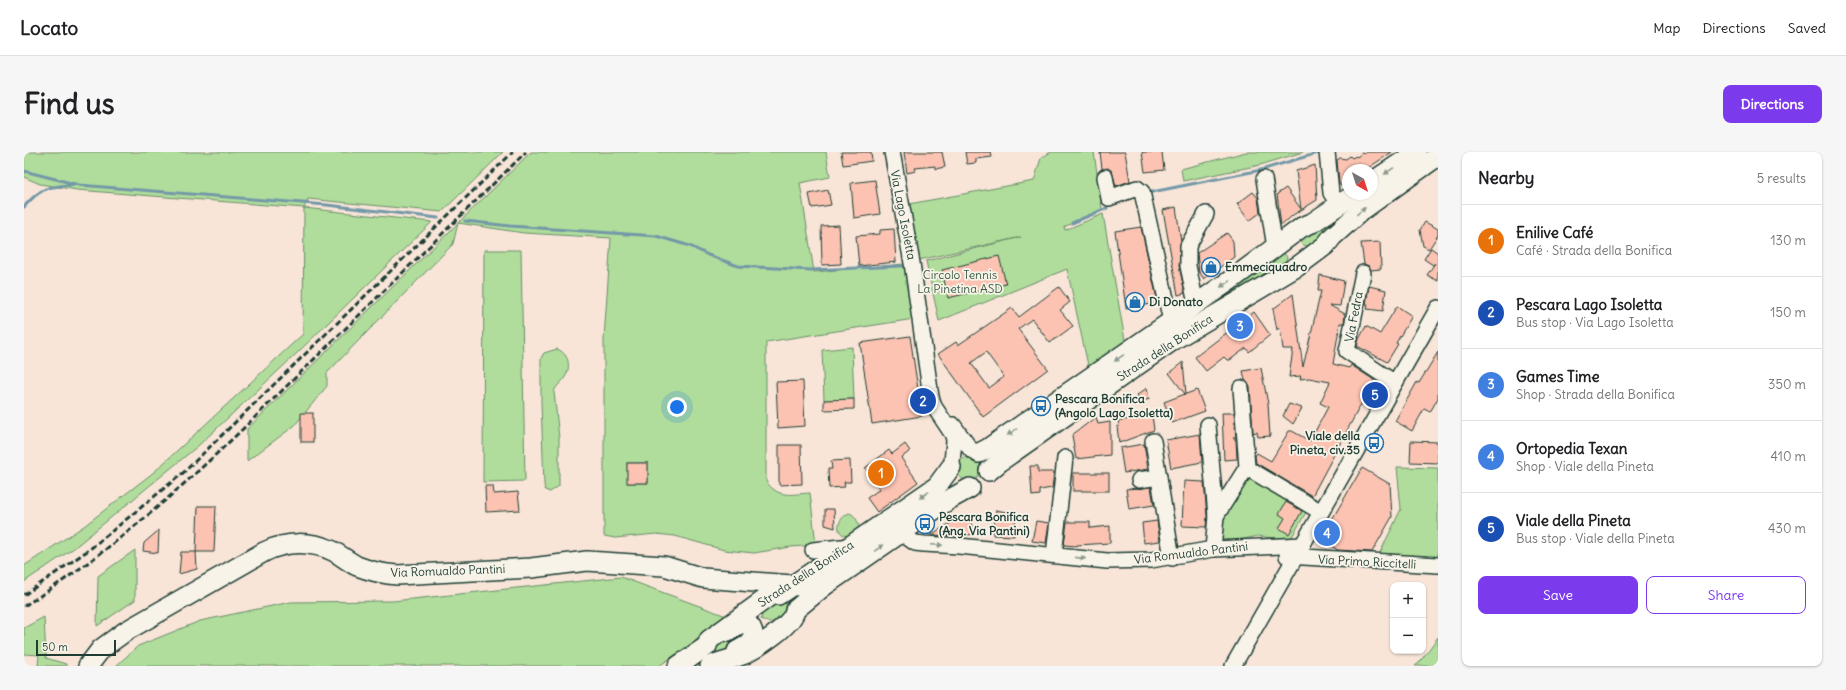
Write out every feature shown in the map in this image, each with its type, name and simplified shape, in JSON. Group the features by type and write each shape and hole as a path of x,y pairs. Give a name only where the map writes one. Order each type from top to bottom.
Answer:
{"main road":[{"path":"1378,178 1417,152"},
{"name":"Strada della Bonifica","path":"989,471 1002,460 1175,339 1239,302 1268,282 1283,275 1326,245 1332,237 1370,204 1438,156"},
{"name":"Strada della Bonifica","path":"975,451 997,442 1196,304 1302,227 1312,223 1346,200"},
{"path":"1312,223 1300,232 1297,239 1299,245 1303,249 1310,250 1332,237"},
{"path":"1268,282 1290,264 1293,257 1290,251 1284,246 1272,249"},
{"path":"975,451 986,459 989,471 983,483 970,488 961,486 954,480 952,464 960,453 975,451"},
{"name":"Strada della Bonifica","path":"713,664 726,661 753,649 785,626 795,615 795,610 824,586 852,555 937,486 952,464"},
{"name":"Strada della Bonifica","path":"678,666 707,646 709,640 771,596 852,555 901,533 970,488"},
{"name":"Via Romualdo Pantini","path":"88,666 101,650 126,631 264,552 276,546 295,543 309,544 332,551 356,566 380,574 397,575 532,568 587,561 664,566 703,578 785,590 814,589 824,586"},
{"path":"785,590 758,611 757,619 761,623 768,626 774,626 795,610"},
{"path":"707,646 714,644 741,624 747,624 753,633 753,639 748,645 724,656 713,664"}],"street":[{"name":"Via Lago Isoletta","path":"892,152 912,263 931,396 935,408 953,435 954,441 952,464"},
{"path":"1326,152 1331,193 1339,205"},
{"path":"1105,178 1109,198 1138,188 1142,192 1171,321"},
{"path":"1264,179 1274,241 1272,249"},
{"name":"Strada della Bonifica","path":"1196,304 1188,266 1188,246 1206,214"},
{"name":"Via Fedra","path":"1362,273 1347,351 1395,383"},
{"path":"1233,666 1438,308"},
{"path":"1216,516 1247,467 1241,388"},
{"name":"Via Lago Isoletta","path":"931,396 975,451"},
{"path":"1208,425 1216,516 1213,549"},
{"path":"1153,441 1172,558"},
{"path":"1054,554 1065,458"},
{"path":"1254,472 1321,512"},
{"path":"1139,480 1159,477"},
{"name":"Via Romualdo Pantini","path":"901,533 915,543 1054,554 1107,561 1172,558 1213,549 1303,545"},
{"name":"Via Romualdo Pantini","path":"1256,546 1295,558"},
{"path":"813,550 841,547 852,555"},
{"name":"Via Primo Riccitelli","path":"1295,558 1438,565"}],"green space":[{"path":"24,152 503,152 442,212 308,199 304,208 77,190 40,184 24,177"},
{"path":"531,152 826,152 830,177 800,183 814,272 904,264 914,319 766,342 766,481 775,491 780,493 810,493 816,545 791,547 754,553 724,550 675,536 656,534 615,538 604,536 604,338 611,238 524,233 458,223","holes":["627,463 648,463 648,483 628,483"]},
{"name":"Circolo Tennis La Pinetina ASD","path":"1051,152 1094,152 1102,209 1064,227 1065,230 1103,214 1126,346 1089,370 1067,269 939,321 926,261 1021,237 919,260 909,204 1034,181 1041,158"},
{"path":"1246,152 1303,152 1260,165 1183,181 1181,169"},
{"path":"1426,152 1437,152 1378,196 1378,186"},
{"path":"1357,200 1372,200 1311,245 1306,246 1302,244 1300,239"},
{"path":"304,208 432,222 293,357 199,445 74,548 24,582 24,566 84,526 154,472 303,334"},
{"path":"458,223 453,244 327,373 327,386 294,426 247,461 247,429"},
{"path":"484,250 521,250 525,481 483,482"},
{"path":"1283,252 1287,257 1286,261 1282,265 1079,393"},
{"path":"852,347 854,399 824,400 822,350"},
{"path":"557,349 564,354 568,360 568,369 565,377 556,387 554,392 559,438 559,486 550,492 545,490 544,485 541,358 544,353"},
{"path":"969,457 977,461 981,469 977,477 969,481 961,477 957,469 961,461"},
{"path":"1397,467 1438,468 1438,558 1377,559 1401,509"},
{"path":"1246,475 1308,509 1290,540 1258,536 1221,544 1221,518"},
{"path":"849,513 856,519 859,529 848,536 843,535 840,532 839,526 842,518"},
{"path":"135,550 135,600 97,626 98,576"},
{"path":"621,577 729,617 659,666 116,666 138,646 200,621 291,602 393,601"},
{"path":"795,591 806,593 777,620 770,623 761,619 763,611"},
{"path":"44,617 46,658 66,664 66,666 38,666 39,655 24,654 24,628"},
{"path":"742,627 746,641 700,666 690,666"},
{"path":"1438,637 1438,666 1415,666"}],"building":[{"path":"841,152 871,152 872,161 843,165"},
{"path":"904,152 942,152 945,167 935,169 935,166 915,168 916,171 907,173"},
{"path":"965,152 991,152 992,157 976,159 976,163 967,164"},
{"path":"1100,152 1125,152 1130,181 1116,186 1112,171 1108,168 1102,169"},
{"path":"1142,152 1162,152 1164,170 1145,172"},
{"path":"1367,152 1392,152 1374,164 1342,164 1341,186 1339,183 1337,160 1340,158 1346,159 1350,156 1352,158 1357,157 1362,153 1364,154"},
{"path":"1315,165 1317,200 1293,215 1281,226 1277,194 1286,188 1301,209 1296,171"},
{"path":"875,180 880,214 854,218 851,183"},
{"path":"828,190 831,205 812,208 809,194"},
{"path":"1253,192 1258,198 1260,213 1249,221 1237,204"},
{"path":"1176,207 1181,241 1179,266 1185,293 1178,295 1163,210"},
{"path":"1425,222 1438,229 1438,235 1429,249 1423,246 1420,230"},
{"path":"839,225 841,264 822,265 821,226"},
{"path":"1141,227 1158,303 1126,308 1115,231"},
{"path":"894,229 896,262 859,266 856,236 880,234 880,230"},
{"path":"1227,233 1233,241 1234,257 1204,279 1199,272 1197,253"},
{"path":"1380,242 1381,269 1371,270 1369,266 1364,264 1361,243"},
{"path":"1431,248 1438,253 1438,281 1427,275 1435,263 1433,265 1424,259"},
{"path":"999,256 1006,284 948,298 942,270"},
{"path":"1320,275 1344,281 1340,306 1329,305 1345,314 1344,323 1340,323 1333,364 1349,368 1351,365 1374,380 1312,496 1256,463 1255,456 1257,453 1271,461 1289,431 1292,431 1310,441 1328,407 1320,403 1330,382 1309,378 1300,379 1301,376 1289,377 1293,349 1283,349 1280,327 1277,330 1273,309 1293,294 1303,367 1321,291 1318,291"},
{"path":"1369,286 1386,290 1383,311 1367,309 1368,304 1366,304"},
{"path":"1059,287 1070,302 1060,310 1073,326 1050,343 1032,319 1018,329 1048,369 983,417 938,354 956,342 958,345 1012,308 1019,317","holes":["986,352 1004,377 989,388 971,363"]},
{"path":"1397,306 1412,316 1387,362 1357,346 1366,326 1380,334"},
{"path":"1254,312 1270,335 1249,352 1246,348 1230,360 1227,360 1224,357 1206,371 1195,357"},
{"path":"910,336 922,416 872,424 860,343"},
{"path":"1438,352 1438,398 1430,412 1424,409 1412,431 1395,421 1417,382 1419,383"},
{"path":"1183,362 1186,394 1197,390 1205,411 1172,423 1164,402 1185,394 1169,373"},
{"path":"1261,368 1268,404 1270,436 1258,437 1257,432 1253,433 1250,387 1245,380 1243,371"},
{"path":"803,381 805,426 778,428 776,382"},
{"path":"1147,388 1149,399 1141,402 1137,395"},
{"path":"854,399 854,409 824,410 824,400"},
{"path":"1289,404 1302,408 1293,424 1283,416"},
{"path":"301,413 313,413 313,442 301,442"},
{"path":"1222,413 1234,413 1236,438 1233,438 1236,440 1237,459 1224,460"},
{"path":"1152,415 1154,430 1119,443 1117,426 1119,427 1118,421"},
{"path":"1096,417 1098,424 1110,422 1110,455 1076,459 1072,435"},
{"path":"1200,434 1202,462 1171,468 1166,440"},
{"path":"1411,441 1438,442 1438,463 1410,462"},
{"path":"905,444 910,451 901,458 918,482 877,512 867,498 880,489 865,468 889,450 892,454"},
{"path":"1144,444 1148,469 1124,473 1120,448"},
{"path":"779,445 801,445 802,484 779,485"},
{"path":"850,460 851,482 844,482 845,487 829,488 828,469 832,469 831,461"},
{"path":"627,463 648,463 648,483 627,483"},
{"path":"1030,466 1038,466 1038,472 1054,472 1052,488 1040,490 1040,495 1032,496"},
{"path":"1362,468 1390,484 1392,517 1372,552 1338,550 1320,540"},
{"path":"1073,473 1109,473 1109,491 1073,491"},
{"path":"1184,481 1204,482 1207,516 1206,527 1182,526"},
{"path":"485,486 493,486 494,494 518,492 520,510 486,512"},
{"path":"1151,487 1154,505 1129,509 1126,489"},
{"path":"1286,502 1302,511 1289,534 1279,528 1285,518 1279,514"},
{"path":"198,506 216,506 214,552 196,552"},
{"path":"825,509 834,509 835,528 825,525"},
{"path":"996,510 1016,514 1014,536 993,535"},
{"path":"971,515 974,534 961,536 930,535 961,517"},
{"path":"1036,521 1049,523 1046,543 1032,541"},
{"path":"1157,521 1160,541 1144,543 1142,523"},
{"path":"1067,522 1090,522 1090,528 1110,526 1110,543 1077,546 1064,545"},
{"path":"159,530 158,553 143,551 144,543"},
{"path":"181,552 196,552 197,569 179,574"}],"waterway":[{"path":"1147,193 1261,170 1318,153"},
{"path":"24,171 79,185 327,205 438,218"},
{"path":"24,207 45,189 57,186 73,185"},
{"path":"1072,223 1107,208"},
{"path":"465,221 510,226 656,236 690,246 708,255 738,266 811,270 902,266"}],"railway":[{"path":"24,595 90,549 183,473 513,152"},
{"path":"24,606 99,554 135,526 204,466 526,152"}],"place":[{"name":"Emmeciquadro","path":"1211,267"},
{"name":"Di Donato","path":"1135,302"},
{"name":"Games Time","path":"1240,326"},
{"name":"Viale della Pineta","path":"1375,395"},
{"name":"Pescara Lago Isoletta","path":"923,401"},
{"name":"Pescara Bonifica (Angolo Lago Isoletta)","path":"1041,406"},
{"name":"Viale della Pineta, civ.35","path":"1374,443"},
{"name":"Enilive Café","path":"881,473"},
{"name":"Pescara Bonifica (Ang. Via Pantini)","path":"925,524"},
{"name":"Ortopedia Texan","path":"1327,533"}]}
